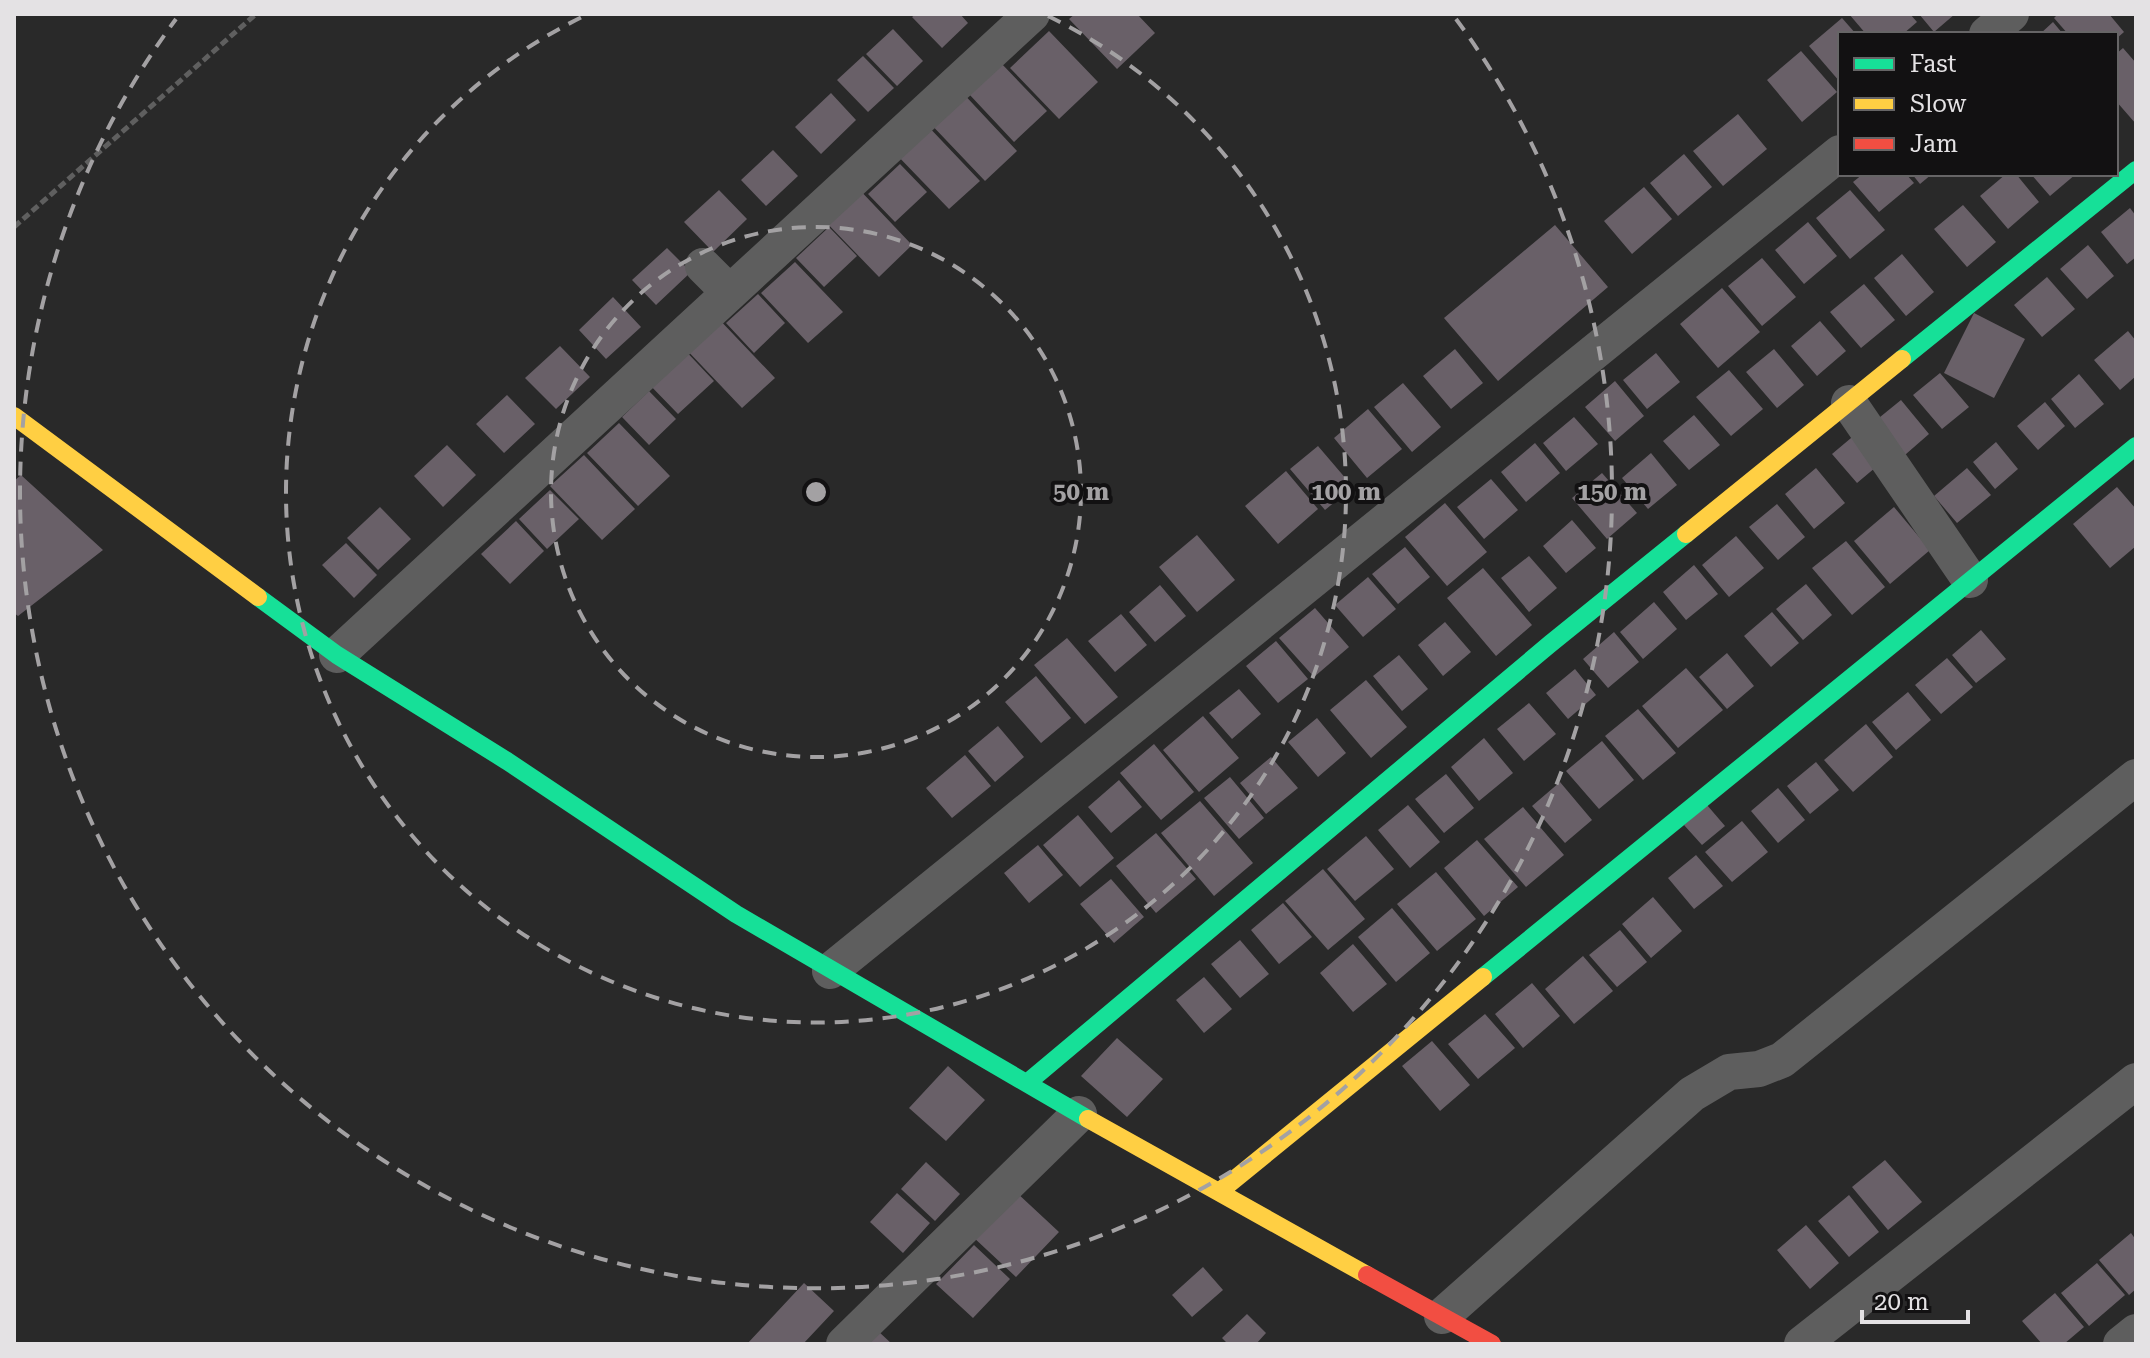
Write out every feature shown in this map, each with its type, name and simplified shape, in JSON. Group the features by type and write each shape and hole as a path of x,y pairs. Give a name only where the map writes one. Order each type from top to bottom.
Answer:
{"street":[{"path":"337,655 1032,14"},
{"path":"1989,32 2011,14"},
{"path":"830,971 1838,155"},
{"path":"1027,1083 1550,644 2136,170"},
{"path":"703,266 729,292"},
{"path":"1849,403 1970,580"},
{"path":"14,416 337,655 507,761 736,914 1079,1114 1492,1344"},
{"path":"1219,1192 2136,446"},
{"path":"1442,1316 1692,1094 1729,1072 1759,1069 1782,1060 2136,777"},
{"path":"1802,1344 2136,1081"},
{"path":"844,1344 1079,1114"},
{"path":"2121,1344 2136,1332"}],"path":[{"path":"14,227 256,14"}],"building":[{"path":"916,14 960,14 968,23 942,48 912,17"},
{"path":"1075,14 1137,14 1155,33 1117,69 1069,19"},
{"path":"1849,14 1910,14 1917,22 1905,32 1864,32"},
{"path":"1919,14 1955,14 1934,32"},
{"path":"2058,14 2109,14 2124,32 2118,37 2118,32 2066,32 2054,18"},
{"path":"1842,18 1854,32 1838,32 1838,80 1809,46"},
{"path":"2053,22 2061,32 2042,32"},
{"path":"893,29 923,61 897,86 866,54"},
{"path":"1049,31 1098,82 1059,119 1010,68"},
{"path":"2123,48 2136,63 2136,124 2118,103 2118,52"},
{"path":"1801,51 1837,92 1802,122 1767,80"},
{"path":"863,56 894,88 868,112 837,80"},
{"path":"1000,62 1047,111 1014,142 968,93"},
{"path":"959,89 1017,151 985,181 926,119"},
{"path":"831,93 856,120 821,154 795,127"},
{"path":"1738,114 1767,149 1723,186 1693,151"},
{"path":"924,122 980,181 949,209 893,151"},
{"path":"773,150 798,176 766,206 741,180"},
{"path":"1684,154 1712,187 1678,216 1650,183"},
{"path":"900,164 927,192 895,222 868,194"},
{"path":"1860,176 1908,176 1914,183 1879,212 1853,182"},
{"path":"1914,176 1930,176 1920,184"},
{"path":"2004,176 2018,176 2039,202 2008,229 1980,196"},
{"path":"2033,176 2074,176 2050,196"},
{"path":"855,185 912,245 879,277 821,217"},
{"path":"1644,187 1672,219 1632,254 1604,221"},
{"path":"719,190 747,219 713,252 684,222"},
{"path":"1850,190 1885,230 1850,259 1816,218"},
{"path":"1963,205 1996,242 1967,267 1934,229"},
{"path":"2130,208 2136,216 2136,257 2127,264 2101,232"},
{"path":"1808,222 1837,256 1804,284 1775,250"},
{"path":"1555,225 1608,287 1498,381 1444,318"},
{"path":"829,227 857,256 824,287 796,258"},
{"path":"2088,245 2114,276 2087,299 2060,269"},
{"path":"667,248 691,272 656,305 632,280"},
{"path":"1902,254 1934,292 1906,316 1874,278"},
{"path":"1762,258 1796,297 1762,326 1728,286"},
{"path":"795,262 843,312 808,343 761,293"},
{"path":"2047,277 2075,309 2042,337 2014,305"},
{"path":"1864,284 1895,320 1861,348 1830,312"},
{"path":"1722,288 1760,332 1718,368 1680,324"},
{"path":"758,294 785,323 754,353 726,323"},
{"path":"613,297 641,327 606,359 579,330"},
{"path":"1974,313 2025,339 1994,398 1944,373"},
{"path":"715,315 775,378 742,408 683,346"},
{"path":"1820,321 1846,351 1817,376 1791,346"},
{"path":"2128,331 2136,341 2136,376 2120,390 2094,360"},
{"path":"560,346 590,377 556,409 525,378"},
{"path":"681,346 714,381 678,414 645,380"},
{"path":"1455,349 1483,383 1451,409 1423,376"},
{"path":"1774,349 1804,385 1777,408 1746,372"},
{"path":"1656,353 1680,382 1647,409 1623,380"},
{"path":"1729,370 1763,409 1731,436 1696,397"},
{"path":"1940,373 1969,407 1942,429 1913,395"},
{"path":"2079,374 2104,404 2075,428 2051,399"},
{"path":"1615,381 1644,416 1615,441 1585,407"},
{"path":"1403,383 1441,427 1412,452 1374,407"},
{"path":"649,391 676,419 649,445 622,417"},
{"path":"507,395 535,424 504,453 476,424"},
{"path":"1901,400 1929,434 1898,461 1869,426"},
{"path":"2045,402 2065,426 2038,450 2017,426"},
{"path":"1368,409 1402,449 1367,478 1334,438"},
{"path":"1694,415 1720,445 1689,470 1663,441"},
{"path":"1574,417 1598,444 1566,471 1543,443"},
{"path":"619,423 670,476 638,506 587,453"},
{"path":"1857,433 1882,462 1857,483 1832,454"},
{"path":"1996,442 2018,469 1995,489 1973,462"},
{"path":"1535,443 1560,473 1526,502 1501,472"},
{"path":"447,445 476,475 443,507 414,476"},
{"path":"1318,446 1353,487 1325,510 1290,469"},
{"path":"1651,453 1677,485 1648,509 1622,478"},
{"path":"584,455 635,509 602,540 550,486"},
{"path":"1816,468 1845,503 1814,529 1785,494"},
{"path":"1967,468 1991,495 1957,523 1934,496"},
{"path":"1286,471 1318,509 1278,544 1245,506"},
{"path":"1602,473 1637,513 1607,539 1572,498"},
{"path":"21,475 103,550 18,616 14,613 14,481"},
{"path":"1491,479 1518,510 1484,539 1457,507"},
{"path":"2117,487 2136,509 2136,546 2110,568 2073,524"},
{"path":"550,490 579,519 547,549 519,519"},
{"path":"1445,503 1487,552 1447,586 1405,537"},
{"path":"1777,504 1805,537 1778,560 1749,527"},
{"path":"380,507 411,539 378,570 347,538"},
{"path":"1894,507 1930,550 1890,584 1854,541"},
{"path":"1572,520 1596,548 1566,573 1543,546"},
{"path":"516,521 544,551 510,584 481,554"},
{"path":"1197,535 1235,580 1197,612 1159,567"},
{"path":"1736,536 1764,568 1729,597 1702,565"},
{"path":"1846,541 1885,587 1852,615 1812,568"},
{"path":"346,543 377,575 354,598 322,565"},
{"path":"1405,547 1430,577 1398,604 1372,574"},
{"path":"1529,556 1557,588 1529,612 1501,578"},
{"path":"1694,565 1718,594 1686,620 1663,592"},
{"path":"1483,568 1532,625 1496,656 1447,598"},
{"path":"1368,577 1396,609 1363,637 1335,605"},
{"path":"1806,584 1832,615 1803,640 1776,609"},
{"path":"1160,585 1186,616 1155,642 1129,612"},
{"path":"1654,602 1677,629 1643,659 1620,632"},
{"path":"1315,608 1349,647 1314,677 1279,638"},
{"path":"1772,612 1799,643 1771,667 1744,636"},
{"path":"1121,614 1147,645 1115,672 1088,641"},
{"path":"1445,622 1471,652 1443,676 1418,645"},
{"path":"1981,630 2006,659 1976,683 1952,655"},
{"path":"1614,632 1639,662 1608,688 1583,659"},
{"path":"1067,638 1118,697 1085,724 1034,665"},
{"path":"1276,641 1308,679 1278,703 1246,666"},
{"path":"1727,653 1754,686 1727,709 1699,677"},
{"path":"1399,655 1428,689 1402,711 1373,676"},
{"path":"1947,658 1973,687 1941,714 1915,685"},
{"path":"1686,668 1723,710 1678,748 1642,706"},
{"path":"1575,669 1596,695 1568,719 1546,693"},
{"path":"1036,676 1071,718 1041,743 1005,702"},
{"path":"1366,680 1407,727 1371,758 1330,710"},
{"path":"1239,689 1261,714 1232,739 1209,713"},
{"path":"1908,692 1931,720 1896,750 1872,722"},
{"path":"1529,703 1556,734 1524,761 1497,729"},
{"path":"1638,709 1676,753 1643,780 1605,736"},
{"path":"1203,716 1239,758 1199,792 1163,750"},
{"path":"1317,718 1346,753 1318,777 1288,742"},
{"path":"1866,724 1893,757 1853,792 1824,760"},
{"path":"998,726 1024,757 995,782 968,751"},
{"path":"1484,738 1513,773 1479,801 1451,767"},
{"path":"1602,741 1634,780 1599,809 1566,771"},
{"path":"1154,744 1194,792 1161,820 1120,773"},
{"path":"965,755 991,786 952,818 926,788"},
{"path":"1271,757 1298,788 1266,814 1240,783"},
{"path":"1816,762 1839,790 1810,814 1787,786"},
{"path":"1446,774 1474,808 1444,833 1415,799"},
{"path":"1230,777 1264,818 1239,839 1204,798"},
{"path":"1119,780 1142,807 1111,833 1088,807"},
{"path":"1560,782 1592,820 1565,843 1532,806"},
{"path":"1778,788 1805,820 1778,843 1751,811"},
{"path":"1200,801 1253,863 1214,896 1161,833"},
{"path":"1408,805 1440,842 1410,868 1378,830"},
{"path":"1707,805 1725,826 1702,845 1684,825"},
{"path":"1523,807 1564,855 1526,887 1484,839"},
{"path":"1078,815 1114,858 1080,887 1043,845"},
{"path":"1742,821 1768,852 1732,882 1705,852"},
{"path":"1156,833 1196,879 1156,913 1116,866"},
{"path":"1366,836 1394,869 1355,901 1327,869"},
{"path":"1477,840 1518,887 1484,916 1444,868"},
{"path":"1038,845 1063,875 1029,903 1004,873"},
{"path":"1696,855 1723,886 1694,909 1668,878"},
{"path":"1323,869 1365,919 1328,950 1285,901"},
{"path":"1436,872 1476,919 1437,951 1397,904"},
{"path":"1111,879 1144,917 1114,943 1080,904"},
{"path":"1653,897 1682,931 1651,958 1622,924"},
{"path":"1283,903 1312,937 1279,964 1251,930"},
{"path":"1392,908 1430,953 1396,982 1358,937"},
{"path":"1620,930 1647,962 1617,987 1589,955"},
{"path":"1240,940 1269,974 1240,998 1211,964"},
{"path":"1353,944 1387,984 1353,1012 1320,973"},
{"path":"1583,956 1613,991 1574,1024 1545,989"},
{"path":"1204,977 1232,1009 1204,1033 1176,1000"},
{"path":"1532,983 1560,1016 1523,1048 1495,1014"},
{"path":"1485,1014 1515,1048 1478,1079 1448,1044"},
{"path":"1117,1038 1163,1079 1127,1117 1081,1076"},
{"path":"1432,1041 1470,1085 1440,1111 1402,1066"},
{"path":"948,1066 985,1100 946,1141 909,1108"},
{"path":"1885,1160 1922,1202 1888,1230 1852,1187"},
{"path":"926,1162 960,1194 935,1221 901,1189"},
{"path":"1015,1191 1059,1232 1016,1277 972,1236"},
{"path":"897,1193 930,1223 903,1253 870,1222"},
{"path":"1849,1195 1879,1232 1849,1257 1818,1221"},
{"path":"1806,1225 1839,1263 1810,1289 1777,1250"},
{"path":"2131,1233 2136,1240 2136,1289 2129,1295 2099,1260"},
{"path":"974,1245 1010,1279 973,1318 936,1284"},
{"path":"2097,1263 2125,1295 2089,1326 2061,1293"},
{"path":"1203,1267 1223,1290 1192,1317 1172,1295"},
{"path":"804,1283 834,1311 803,1344 747,1344"},
{"path":"2055,1293 2084,1327 2064,1344 2042,1344 2022,1321"},
{"path":"1247,1314 1266,1333 1256,1344 1228,1344 1222,1338"},
{"path":"878,1331 892,1344 866,1344"}],"traffic: fast":[{"path":"1902,359 2136,170"},
{"path":"1483,977 2136,446"},
{"path":"1027,1083 1550,644 1686,534"},
{"path":"258,597 337,655 507,761 736,914 1088,1119"}],"traffic: slow":[{"path":"1686,534 1902,359"},
{"path":"14,416 258,597"},
{"path":"1219,1192 1483,977"},
{"path":"1088,1119 1367,1275"}],"traffic: jam":[{"path":"1367,1275 1492,1344"}]}
